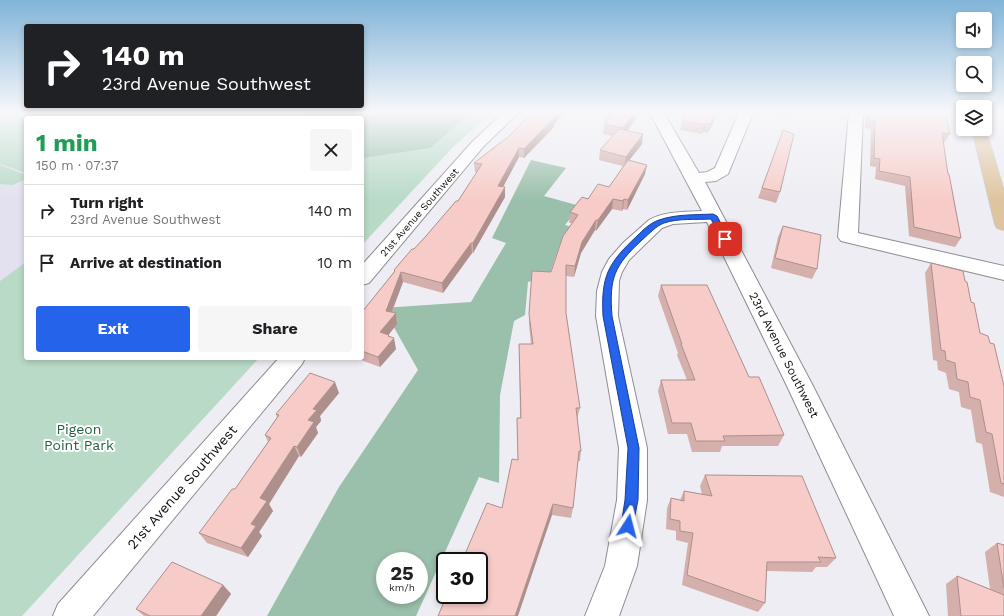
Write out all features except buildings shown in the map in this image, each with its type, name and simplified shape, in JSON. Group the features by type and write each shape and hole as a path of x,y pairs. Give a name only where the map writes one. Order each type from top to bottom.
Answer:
{"main road":[{"path":"982,142 1004,224"}],"street":[{"name":"21st Avenue Southwest","path":"364,276 480,142"},
{"name":"23rd Avenue Southwest","path":"673,142 694,178 800,386 912,616"},
{"path":"694,178 710,178 722,171 734,142"},
{"path":"854,142 848,236 1004,273"},
{"path":"602,616 621,566 632,500 633,448 607,316 606,294 611,272 623,253 652,227 660,222 672,219 713,216"},
{"name":"21st Avenue Southwest","path":"70,616 291,360"}],"shaded area":[{"path":"0,164 24,172 24,263 0,281"}],"green space":[{"path":"0,142 24,142 24,172 0,164"},
{"path":"364,142 459,142 364,243"},
{"path":"364,142 437,142 430,148 364,158"},
{"path":"531,160 566,168 544,196 580,206 565,225 572,227 560,244 549,276 528,282 525,315 514,321 500,395 499,483 479,477 445,552 436,552 436,572 428,590 428,552 376,552 376,604 421,604 416,616 267,616 339,487 418,370 383,308 471,302 506,243 492,238"},
{"path":"0,165 24,174 24,180 13,185 0,184"},
{"name":"Pigeon Point Park","path":"24,263 24,360 257,360 22,616 0,616 0,281"}],"route":[{"path":"628,526 632,500 633,448 607,316 606,294 611,272 623,253 652,227 660,222 672,219 713,216 725,239"}]}
